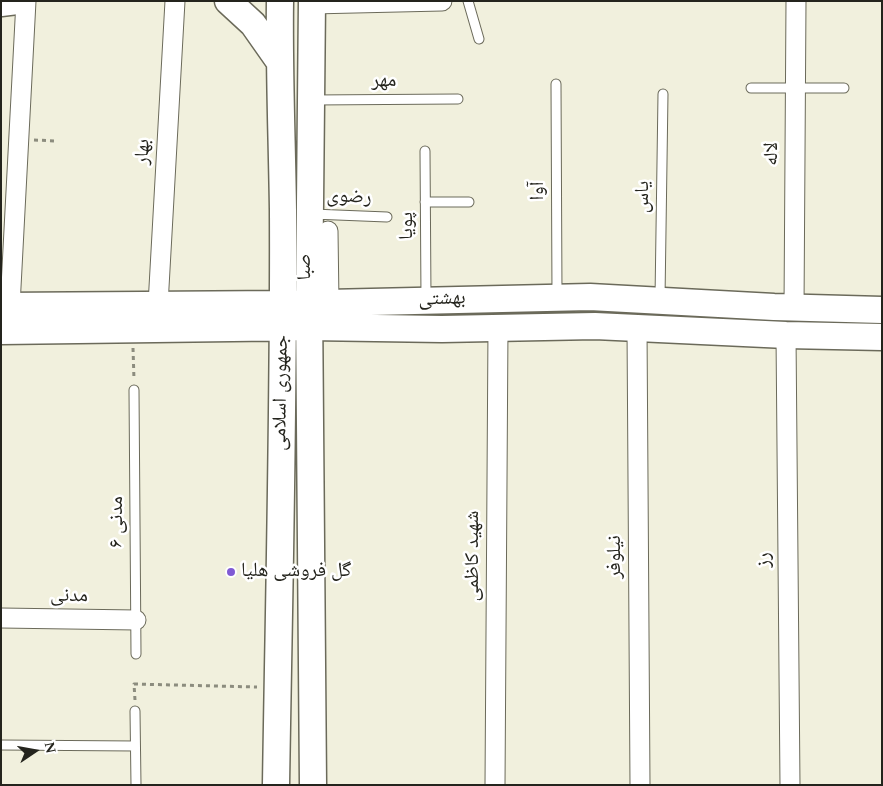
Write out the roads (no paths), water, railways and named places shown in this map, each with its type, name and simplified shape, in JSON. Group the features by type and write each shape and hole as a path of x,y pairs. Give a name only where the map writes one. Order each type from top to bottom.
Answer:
{"main road":[{"path":"1,3 17,1"},
{"path":"228,1 253,24 279,61"},
{"name":"جمهوری اسلامی","path":"276,785 283,209 279,61 280,1"},
{"name":"جمهوری اسلامی","path":"312,3 311,100 319,223 316,311 310,396 313,785"},
{"path":"283,209 287,215 294,219 302,218 319,223"},
{"name":"بهشتی","path":"6,306 165,314 282,316 414,301 590,297 794,308 882,310"},
{"path":"399,328 394,314 397,307 414,301"},
{"name":"بهشتی","path":"316,311 399,328 595,326 786,335 882,337"},
{"name":"بهشتی","path":"1,331 133,330 165,314"},
{"path":"282,392 288,387 297,386 304,389 310,396"}],"street":[{"path":"6,306 26,1"},
{"name":"بهار","path":"165,314 175,1"},
{"path":"312,3 442,1"},
{"name":"لاله","path":"794,308 796,1"},
{"name":"شهید کاظمی","path":"495,785 498,328"},
{"name":"نیلوفر","path":"637,328 640,785"},
{"name":"رز","path":"786,335 790,785"},
{"name":"مدنی","path":"1,618 136,620"}],"lane":[{"path":"468,1 479,39"},
{"name":"آوا","path":"556,84 556,297"},
{"path":"751,88 844,88"},
{"name":"یاس","path":"660,301 663,94"},
{"name":"مهر","path":"311,100 458,99"},
{"name":"پویا","path":"414,301 425,202 425,150"},
{"path":"425,202 469,202"},
{"name":"رضوی","path":"319,223 387,217"},
{"name":"مدنی ۶","path":"134,390 136,654"},
{"path":"135,711 136,785"},
{"path":"1,745 135,746"}],"place":[{"name":"گل فروشی هلیا","path":"231,572"}]}
